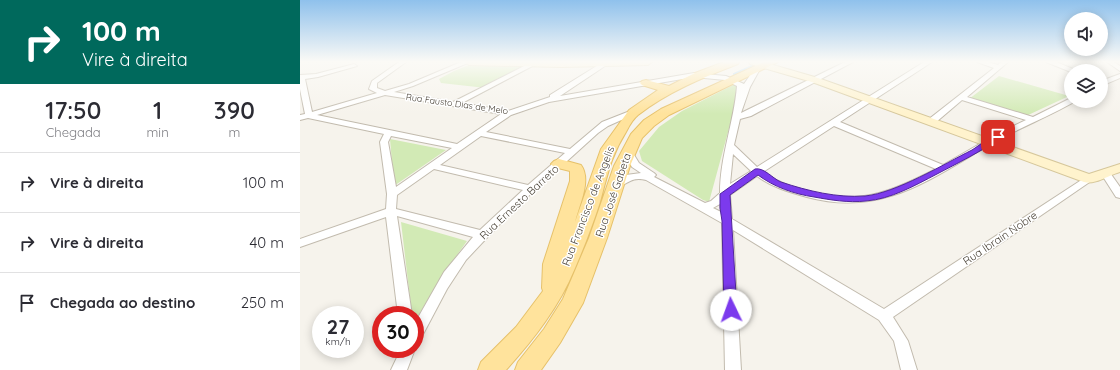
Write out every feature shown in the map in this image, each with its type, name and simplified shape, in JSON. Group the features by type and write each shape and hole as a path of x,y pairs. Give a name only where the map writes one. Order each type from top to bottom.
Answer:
{"main road":[{"name":"Rua Francisco de Angelis","path":"490,370 524,334 551,296 565,268 592,203 599,172 608,149 615,137 633,113 661,95 692,79"},
{"name":"Rua José Gabeta","path":"527,370 552,336 572,303 596,245 615,185 628,152 636,137 649,123 680,104 731,80"},
{"path":"646,83 663,87 665,89 661,95"},
{"path":"551,296 554,264 578,181 578,172 576,168 565,158"}],"street":[{"path":"300,79 309,116"},
{"path":"378,79 374,82 373,89 385,93"},
{"path":"300,118 385,93 424,79"},
{"path":"454,104 503,79"},
{"path":"548,100 581,79"},
{"name":"Rua Fausto Dias de Melo","path":"385,93 508,113 548,100 671,79"},
{"name":"Rua Fausto Dias de Melo","path":"726,79 731,80"},
{"path":"733,370 727,221 724,208 725,178 730,146 738,113 747,86 752,79"},
{"path":"704,207 715,203 725,194 758,171 902,79"},
{"path":"932,121 985,79"},
{"path":"731,80 741,85 738,113"},
{"path":"738,113 748,114 815,80 1089,179"},
{"path":"963,98 1032,119"},
{"path":"730,146 743,160 773,182 802,192 837,198 865,199 881,196 902,188 943,168 1032,119 1064,103"},
{"path":"392,194 508,113"},
{"name":"Rua Ernesto Barreto","path":"424,321 461,259 482,235 594,131 605,124 633,113"},
{"path":"309,116 458,147"},
{"path":"834,123 943,168"},
{"path":"389,132 384,142 392,194 391,211 404,306"},
{"path":"478,133 565,158"},
{"path":"628,152 633,162 640,168 665,182 678,192"},
{"path":"431,166 531,189"},
{"name":"Rua Ibrain Nobre","path":"884,316 1089,179 1105,172 1120,168"},
{"path":"1105,172 1120,195"},
{"path":"615,185 629,177 638,175 649,178 678,192 884,316 900,337 909,370"},
{"path":"300,243 391,211 482,235"},
{"path":"399,370 404,358"}],"green space":[{"path":"439,79 507,79 486,88 441,83"},
{"path":"995,79 1010,79 1064,95 1064,98 1026,116 969,99"},
{"path":"735,84 738,85 734,110 709,202 703,200 642,161 639,151 659,127 682,111"},
{"path":"390,139 446,150 394,186"},
{"path":"401,222 467,241 440,279 424,306 411,306"}],"route":[{"path":"731,310 727,221 724,208 725,194 734,186 758,171 773,182 782,186 813,195 865,199 881,196 902,188 998,137"}]}
